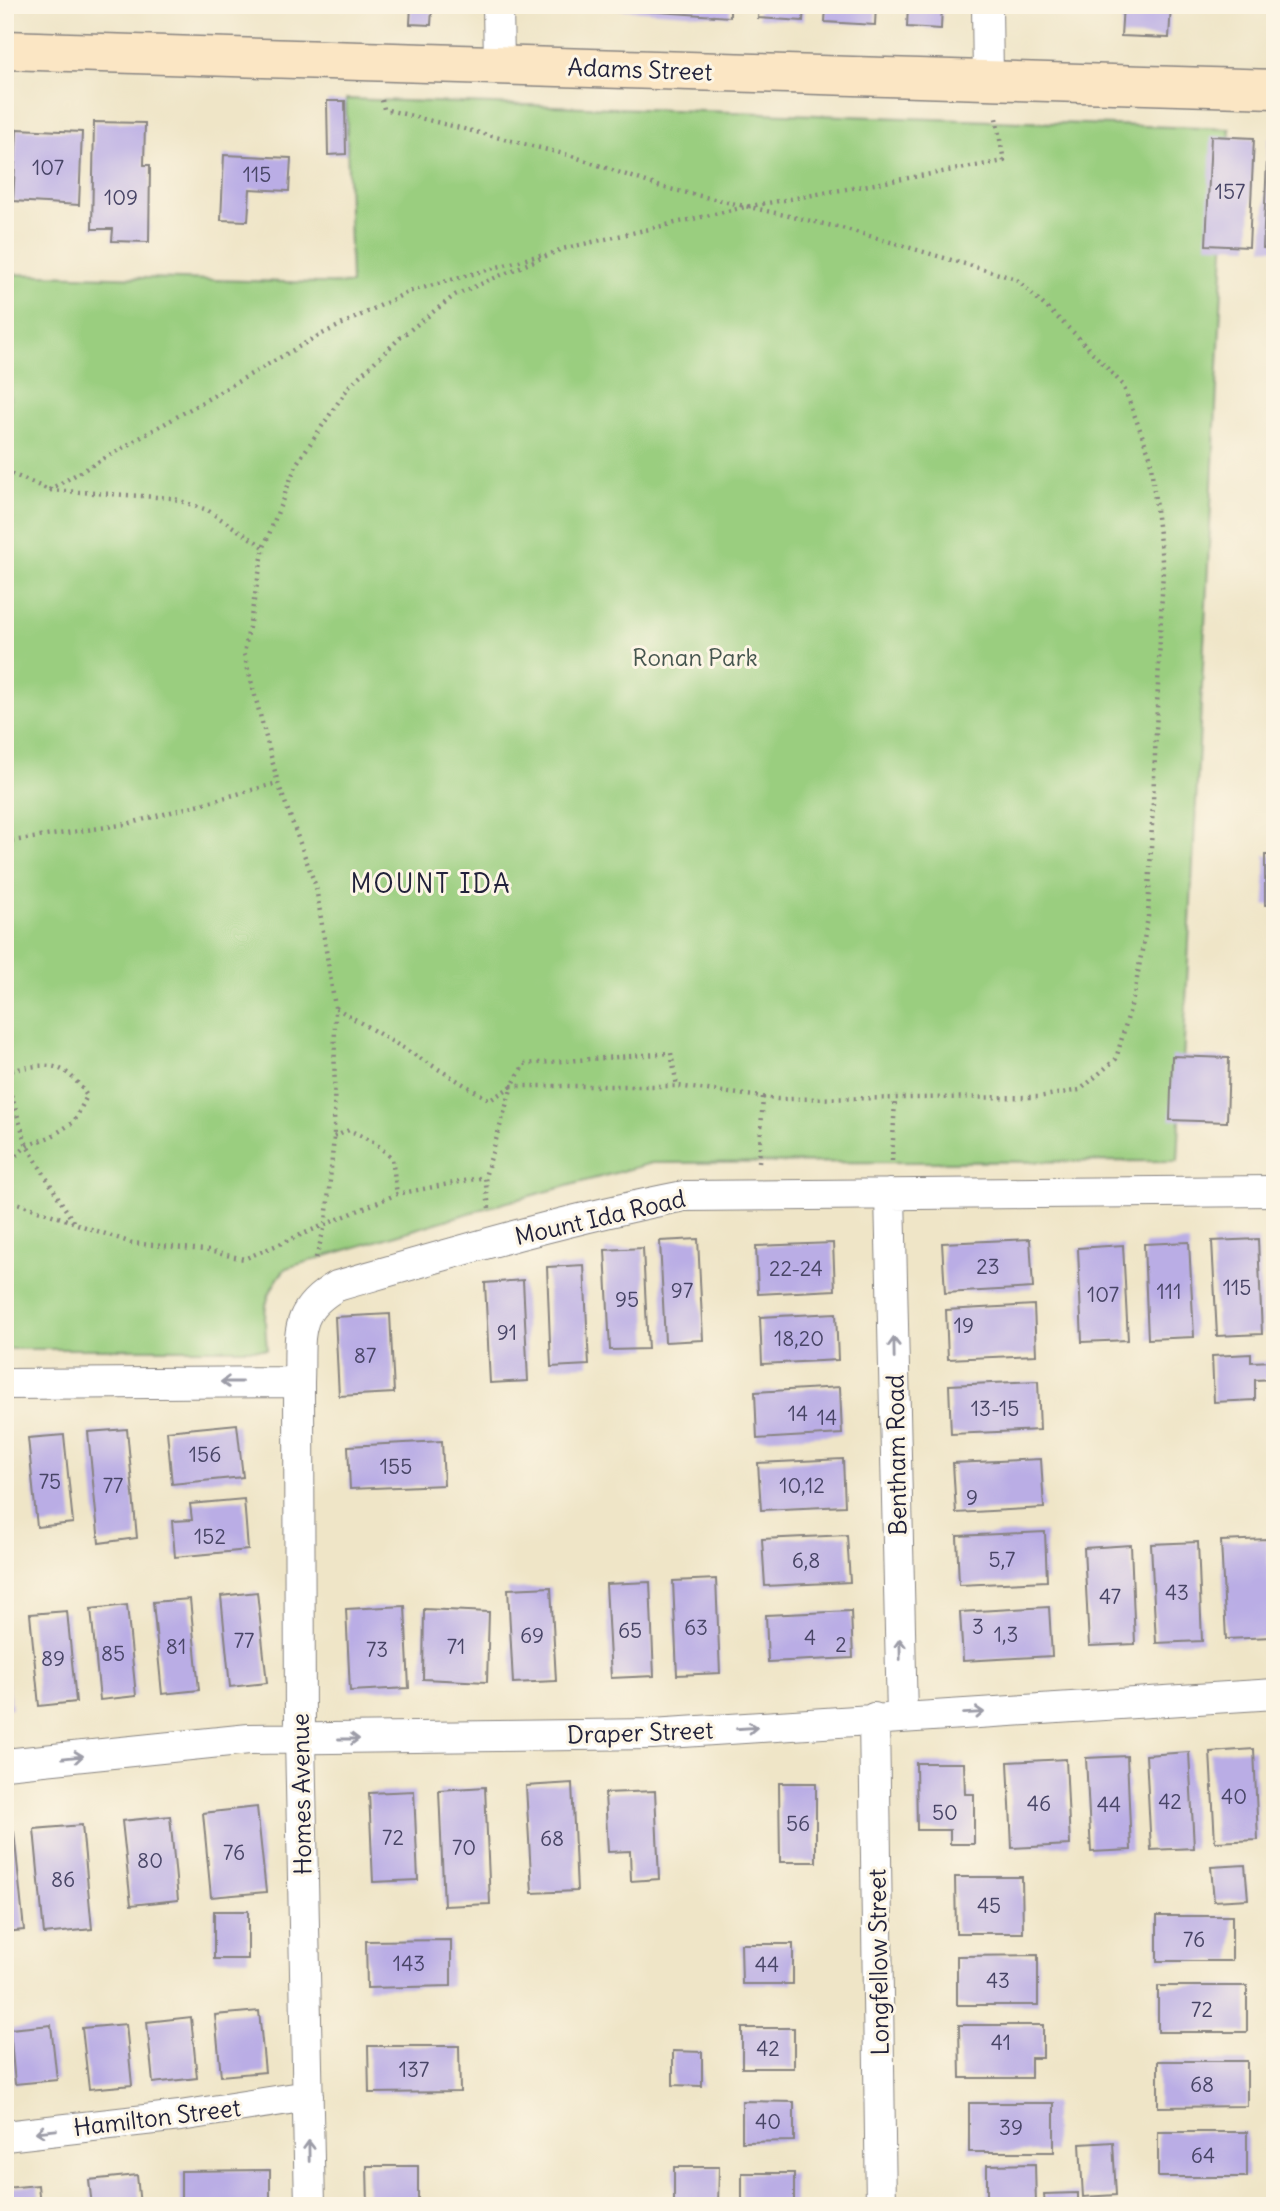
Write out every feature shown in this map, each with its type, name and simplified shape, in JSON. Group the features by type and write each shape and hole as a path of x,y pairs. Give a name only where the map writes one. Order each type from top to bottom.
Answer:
{"main road":[{"name":"Adams Street","path":"5,50 1275,89"}],"street":[{"path":"498,5 499,65"},
{"path":"987,5 988,80"},
{"name":"Mount Ida Road","path":"299,1381 301,1325 314,1299 337,1286 596,1213 684,1196 1275,1191"},
{"name":"Bentham Road","path":"888,1718 890,1194"},
{"path":"5,1384 299,1381"},
{"name":"Homes Avenue","path":"299,1381 300,1738 310,2206"},
{"name":"Draper Street","path":"5,1764 250,1739 652,1734 1275,1694"},
{"name":"Longfellow Street","path":"881,2206 888,1718"},
{"name":"Hamilton Street","path":"5,2136 180,2116 308,2096"}],"path":[{"path":"335,1007 490,1100 512,1086 677,1086 763,1097 1038,1097 1080,1090 1116,1059 1134,995 1148,917 1163,569 1150,456 1122,386 1075,334 1016,279 846,229 661,187 572,156 384,109 376,61"},
{"path":"49,491 314,338 408,292 562,249 745,207 1004,161 988,80"},
{"path":"326,1222 334,1137 335,1007 316,887 278,783 244,654 264,547 297,463 350,385 401,337 455,295 562,249"},
{"path":"5,471 49,491 172,498 207,510 264,547"},
{"path":"5,842 127,824 278,783"},
{"path":"5,1199 132,1243 204,1250 244,1259 397,1194 485,1177 512,1086 524,1064 671,1054 677,1086"},
{"path":"5,1165 27,1146 52,1136 74,1122 87,1096 74,1074 42,1063 5,1074 27,1146 74,1223"},
{"path":"757,1195 763,1097"},
{"path":"890,1194 895,1099"},
{"path":"334,1137 349,1130 375,1143 392,1158 397,1194"}],"green space":[{"name":"Ronan Park","path":"346,99 1230,129 1178,1161 652,1163 489,1207 286,1268 268,1297 265,1325 267,1349 5,1349 5,502 11,502 8,274 351,284"}],"building":[{"path":"411,5 457,5 457,10 432,9 431,25 410,24"},
{"path":"557,5 730,5 730,17"},
{"path":"759,5 804,5 803,21 758,18"},
{"path":"826,5 876,5 875,25 825,22"},
{"path":"908,5 942,5 941,29 907,27"},
{"path":"1123,5 1171,5 1169,38 1121,36"},
{"path":"327,101 345,101 346,154 328,155"},
{"path":"94,122 145,123 144,165 150,165 149,242 112,241 113,229 92,229"},
{"path":"17,129 82,132 79,205 13,201"},
{"path":"1211,136 1254,138 1249,247 1206,245"},
{"path":"1268,139 1275,139 1275,249 1263,248"},
{"path":"224,155 291,158 289,191 250,189 248,221 221,220"},
{"path":"1270,770 1275,771 1275,832 1270,832"},
{"path":"1265,855 1275,855 1275,905 1265,905"},
{"path":"1172,1056 1229,1058 1227,1122 1170,1120"},
{"path":"698,1239 703,1340 665,1342 660,1241"},
{"path":"1030,1239 1033,1288 945,1293 942,1243"},
{"path":"1258,1239 1262,1334 1217,1336 1212,1241"},
{"path":"1189,1242 1194,1337 1148,1339 1144,1244"},
{"path":"833,1243 835,1290 758,1294 756,1246"},
{"path":"1123,1245 1128,1340 1082,1342 1078,1248"},
{"path":"643,1248 648,1349 610,1350 605,1250"},
{"path":"584,1265 589,1365 551,1367 547,1267"},
{"path":"523,1280 528,1381 490,1383 485,1283"},
{"path":"1034,1305 1036,1355 948,1359 946,1310"},
{"path":"836,1313 838,1360 762,1364 760,1317"},
{"path":"390,1314 394,1393 339,1396 335,1317"},
{"path":"1251,1354 1251,1362 1273,1361 1274,1379 1255,1380 1255,1400 1214,1402 1212,1356"},
{"path":"1038,1381 1040,1430 951,1434 949,1385"},
{"path":"840,1387 842,1434 757,1439 755,1392"},
{"path":"237,1424 243,1477 172,1484 167,1431"},
{"path":"127,1429 137,1538 99,1543 88,1432"},
{"path":"64,1435 73,1523 37,1527 28,1438"},
{"path":"442,1441 444,1485 350,1489 348,1446"},
{"path":"843,1459 845,1506 761,1510 758,1463"},
{"path":"1041,1459 1044,1508 956,1513 953,1463"},
{"path":"5,1479 12,1528 5,1528"},
{"path":"244,1499 248,1550 175,1557 172,1521 192,1520 190,1504"},
{"path":"1045,1532 1047,1581 959,1585 957,1536"},
{"path":"847,1535 850,1582 765,1586 762,1539"},
{"path":"1267,1539 1272,1637 1226,1639 1221,1541"},
{"path":"1198,1542 1202,1641 1156,1643 1151,1544"},
{"path":"1131,1545 1135,1644 1089,1646 1084,1548"},
{"path":"716,1579 720,1673 677,1675 673,1581"},
{"path":"650,1582 654,1676 611,1678 606,1584"},
{"path":"551,1587 556,1681 513,1683 508,1589"},
{"path":"257,1592 267,1683 230,1687 221,1596"},
{"path":"190,1599 199,1690 162,1694 153,1602"},
{"path":"127,1605 136,1696 100,1700 91,1609"},
{"path":"405,1606 409,1688 350,1691 346,1609"},
{"path":"1049,1607 1052,1656 963,1661 960,1612"},
{"path":"424,1609 489,1612 487,1682 423,1679"},
{"path":"67,1611 76,1702 39,1706 30,1614"},
{"path":"851,1611 853,1658 768,1662 766,1615"},
{"path":"5,1661 12,1708 5,1709"},
{"path":"1254,1749 1258,1840 1215,1842 1210,1752"},
{"path":"1189,1752 1194,1848 1151,1850 1146,1755"},
{"path":"1127,1756 1131,1850 1091,1852 1086,1758"},
{"path":"1066,1759 1070,1845 1012,1848 1008,1762"},
{"path":"916,1763 964,1763 965,1794 974,1794 974,1844 950,1844 950,1830 917,1830"},
{"path":"572,1783 577,1891 532,1893 526,1786"},
{"path":"779,1783 816,1783 816,1862 780,1862"},
{"path":"485,1787 490,1904 444,1906 439,1790"},
{"path":"414,1791 418,1880 373,1882 369,1793"},
{"path":"655,1791 659,1879 631,1881 630,1851 608,1852 605,1793"},
{"path":"257,1807 266,1892 211,1897 203,1813"},
{"path":"170,1816 178,1900 131,1905 122,1821"},
{"path":"82,1825 92,1929 44,1934 34,1829"},
{"path":"5,1832 14,1832 24,1930 5,1932"},
{"path":"1245,1865 1248,1899 1214,1901 1211,1867"},
{"path":"955,1877 1022,1877 1023,1933 956,1933"},
{"path":"214,1911 248,1911 248,1959 214,1959"},
{"path":"1157,1916 1232,1916 1232,1961 1157,1961"},
{"path":"451,1940 451,1986 367,1988 366,1941"},
{"path":"741,1944 793,1944 793,1984 742,1984"},
{"path":"1038,1955 1038,2005 957,2005 957,1956"},
{"path":"1158,1986 1247,1986 1247,2032 1158,2032"},
{"path":"259,2011 265,2072 221,2076 215,2015"},
{"path":"191,2017 197,2078 153,2083 147,2022"},
{"path":"126,2024 132,2085 89,2089 82,2028"},
{"path":"51,2025 57,2080 15,2084 10,2029"},
{"path":"959,2025 1043,2025 1043,2058 1031,2058 1031,2078 960,2078"},
{"path":"742,2028 794,2028 794,2068 742,2068"},
{"path":"368,2046 459,2046 460,2092 369,2093"},
{"path":"673,2051 702,2052 702,2086 673,2085"},
{"path":"1158,2061 1247,2061 1247,2106 1158,2107"},
{"path":"742,2101 794,2102 794,2141 742,2142"},
{"path":"969,2103 1054,2103 1054,2152 969,2152"},
{"path":"1158,2132 1247,2132 1247,2177 1158,2177"},
{"path":"1113,2142 1116,2195 1083,2197 1080,2144"},
{"path":"1035,2164 1036,2206 987,2206 987,2165"},
{"path":"367,2166 418,2166 418,2206 368,2206"},
{"path":"674,2167 719,2167 718,2206 674,2206"},
{"path":"270,2170 270,2206 181,2206 181,2171"},
{"path":"742,2173 794,2173 794,2206 742,2206"},
{"path":"137,2175 140,2206 92,2206 89,2180"},
{"path":"38,2185 40,2206 5,2206 5,2188"},
{"path":"1078,2193 1078,2206 1045,2206 1044,2194"}],"district":[{"name":"MOUNT IDA","path":"431,883"}]}
